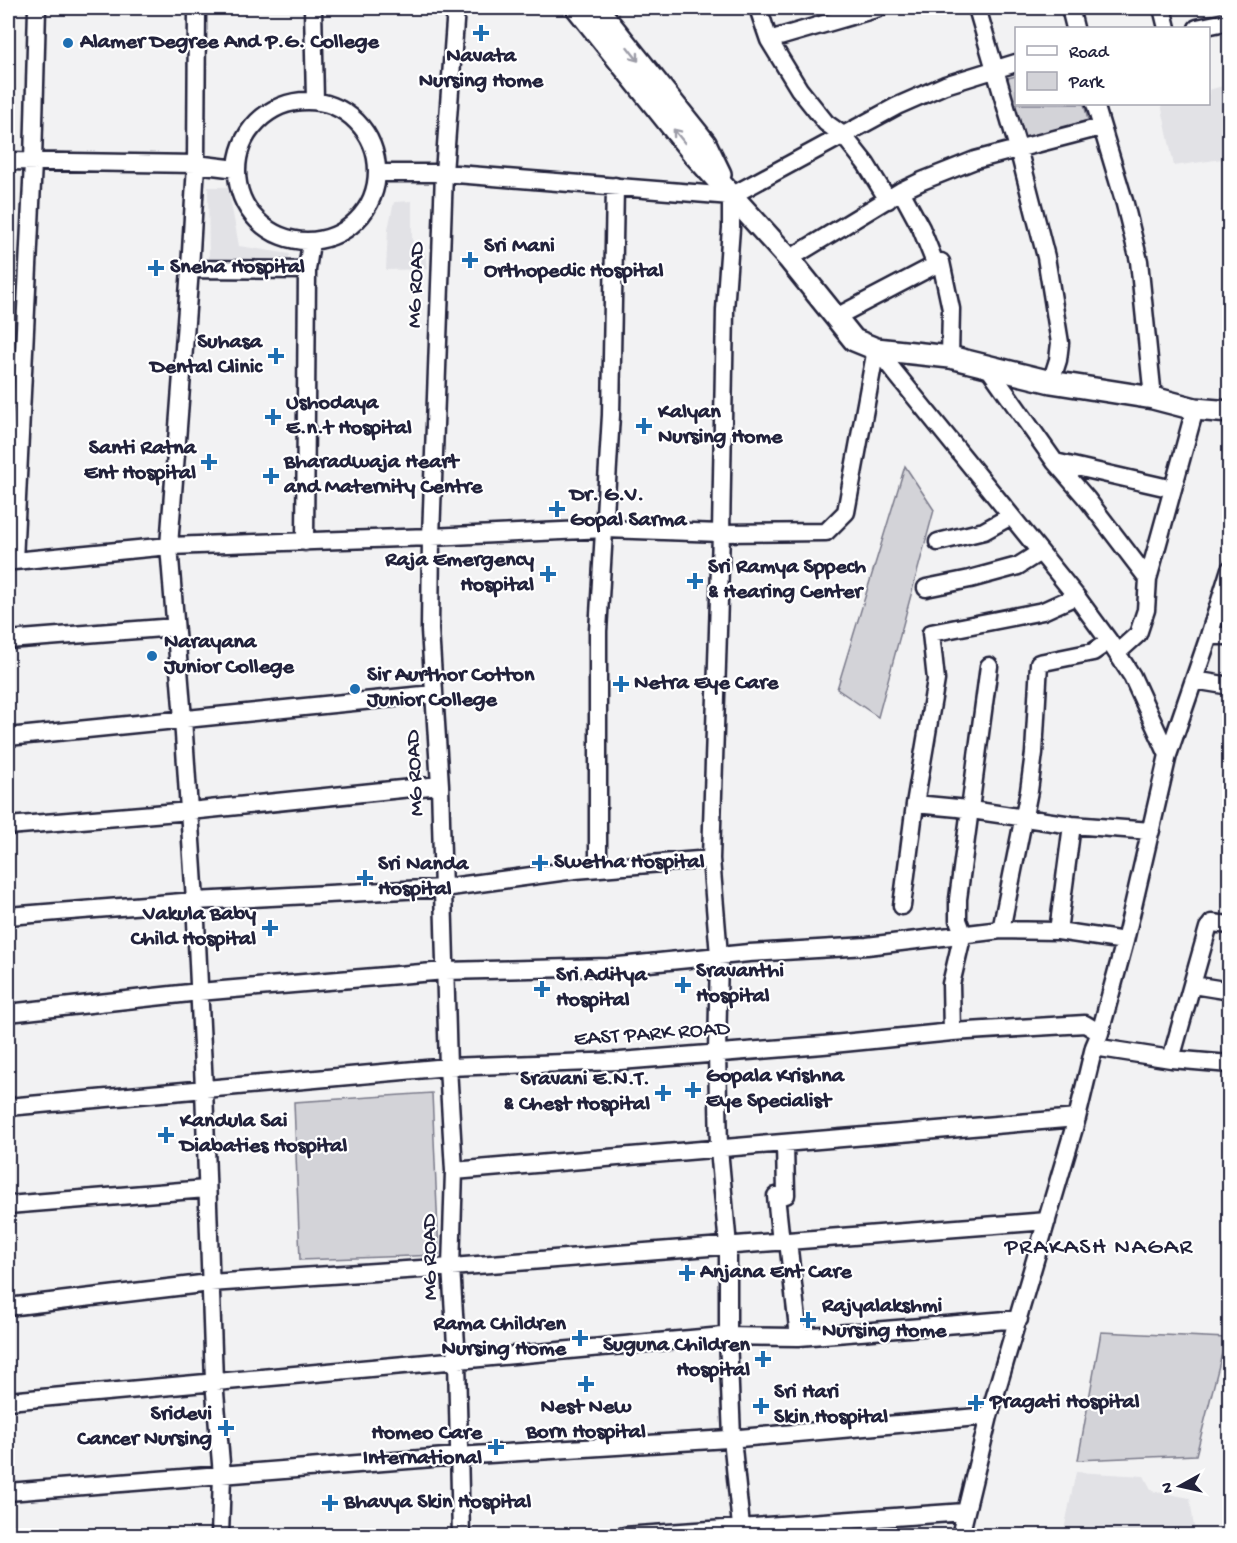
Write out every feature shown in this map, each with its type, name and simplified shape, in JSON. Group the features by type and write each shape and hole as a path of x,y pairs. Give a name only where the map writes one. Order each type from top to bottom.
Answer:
{"main road":[{"path":"577,8 693,153 789,258 854,340 876,349 950,357 1051,382 1153,398 1195,409 1230,412"},
{"path":"597,8 705,143 731,196"}],"street":[{"path":"37,8 33,162 11,560 169,546 606,529 721,533 826,532 846,512 876,349"},
{"path":"197,8 196,164 187,332 169,546 195,901 214,1381 222,1475 220,1536"},
{"path":"314,8 315,100"},
{"name":"MG ROAD","path":"456,8 444,173 431,537 430,630 440,785 448,1066 454,1171 451,1267 458,1360 461,1536"},
{"path":"758,8 769,40 799,89 826,123 843,135 921,228 935,263"},
{"path":"769,40 879,8"},
{"path":"977,8 1018,148 1046,257 1060,343 1058,360 1051,382"},
{"path":"1070,8 1075,27"},
{"path":"1162,8 1167,27"},
{"path":"1202,27 1230,21"},
{"path":"378,173 444,173 731,196 897,106 945,85 1015,64"},
{"path":"315,100 348,112 371,139 378,173 369,207 344,232 311,242 288,239 267,229 250,213 240,192 237,169 248,132 278,107 315,100"},
{"path":"1095,105 1125,204 1138,261 1153,398"},
{"path":"789,258 895,195 975,160 1101,127"},
{"path":"8,162 196,164 237,169"},
{"path":"598,868 598,631 606,529 611,415 615,186"},
{"path":"731,196 725,310 711,859 719,956 717,1053 719,1149 728,1246 728,1336 732,1438 742,1532"},
{"path":"305,542 307,270 311,242"},
{"path":"836,316 935,263 941,262 951,309 950,357"},
{"path":"190,269 307,270"},
{"path":"876,349 1076,596 1113,647 1132,676 1168,754"},
{"path":"987,366 1055,462 1087,499 1148,579"},
{"path":"1001,930 1029,790 1034,753 1039,663 1113,647 1138,634 1146,610 1148,579 1195,409"},
{"path":"1055,462 1173,489"},
{"path":"938,542 984,531 1011,516"},
{"path":"926,588 1018,566 1040,552"},
{"path":"960,1536 989,1416 1077,1118 1125,941 1168,754 1230,569"},
{"path":"902,906 915,804 936,680 931,633 1043,611 1076,596"},
{"path":"8,640 175,627"},
{"path":"1209,636 1230,636"},
{"path":"952,1032 951,984 963,933 958,920 958,899 968,810 989,666"},
{"path":"1194,680 1230,686"},
{"path":"8,737 433,694"},
{"path":"8,826 190,811 440,785"},
{"path":"915,804 957,807 1072,825 1151,831"},
{"path":"1058,931 1072,825"},
{"path":"8,915 195,901 443,888 598,868 711,859"},
{"path":"1171,1059 1208,928 1212,923 1230,926"},
{"path":"8,1013 199,992 445,971 609,967 719,956 867,946 1001,930 1058,931 1125,941"},
{"path":"1193,985 1230,991"},
{"name":"EAST PARK ROAD","path":"8,1107 448,1066 620,1061 952,1032 1085,1024 1097,1040 1171,1059 1230,1064"},
{"path":"454,1171 1077,1118"},
{"path":"785,1143 786,1195 776,1197 799,1337"},
{"path":"8,1205 206,1189"},
{"path":"8,1307 210,1283 451,1267 1047,1221"},
{"path":"8,1401 728,1336 799,1337 1019,1319"},
{"path":"8,1492 458,1456 732,1438 989,1416"},
{"path":"624,1536 742,1532 965,1512"}],"shaded area":[{"path":"1229,84 1229,158 1174,166 1161,105 1210,105 1210,90"},
{"path":"208,187 228,187 239,246 290,254 287,263 209,260"},
{"path":"412,201 412,240 425,253 427,269 386,270 388,229 394,202"},
{"path":"1076,1472 1144,1476 1152,1491 1190,1498 1195,1535 1063,1535"}],"green space":[{"path":"1015,76 1015,105 1084,105 1088,120 1021,140 1004,79"},
{"path":"905,466 934,510 878,717 837,689"},
{"path":"432,1093 439,1255 300,1260 294,1102"},
{"path":"1101,1332 1226,1338 1196,1455 1078,1460"}],"place":[{"name":"Navata Nursing Home","path":"481,33"},
{"name":"Alamer Degree And P.G. College","path":"68,43"},
{"name":"Sri Mani Orthopedic Hospital","path":"470,260"},
{"name":"Sneha Hospital","path":"156,268"},
{"name":"Suhasa Dental Clinic","path":"276,356"},
{"name":"Ushodaya E.n.t Hospital","path":"273,417"},
{"name":"Kalyan Nursing Home","path":"644,426"},
{"name":"Santi Ratna Ent Hospital","path":"209,462"},
{"name":"Bharadwaja Heart and Maternity Centre","path":"271,476"},
{"name":"Dr. G.V. Gopal Sarma","path":"557,509"},
{"name":"Raja Emergency Hospital","path":"548,574"},
{"name":"Sri Ramya Sppech & Hearing Center","path":"695,581"},
{"name":"Narayana Junior College","path":"152,656"},
{"name":"Netra Eye Care","path":"621,684"},
{"name":"Sir Aurthor Cotton Junior College","path":"355,689"},
{"name":"Swetha Hospital","path":"540,863"},
{"name":"Sri Nanda Hospital","path":"365,878"},
{"name":"Vakula Baby Child Hospital","path":"270,928"},
{"name":"Sravanthi Hospital","path":"683,985"},
{"name":"Sri Aditya Hospital","path":"542,989"},
{"name":"Gopala Krishna Eye Specialist","path":"693,1090"},
{"name":"Sravani E.N.T. & Chest Hospital","path":"663,1093"},
{"name":"Kandula Sai Diabaties Hospital","path":"166,1135"},
{"name":"Anjana Ent Care","path":"687,1273"},
{"name":"Rajyalakshmi Nursing Home","path":"808,1320"},
{"name":"Rama Children Nursing Home","path":"580,1338"},
{"name":"Suguna Children Hospital","path":"763,1359"},
{"name":"Nest New Born Hospital","path":"586,1384"},
{"name":"Pragati Hospital","path":"976,1403"},
{"name":"Sri Hari Skin Hospital","path":"761,1406"},
{"name":"Sridevi Cancer Nursing","path":"226,1428"},
{"name":"Homeo Care International","path":"496,1447"},
{"name":"Bhavya Skin Hospital","path":"330,1503"}],"district":[{"name":"PRAKASH NAGAR","path":"1099,1248"}]}
